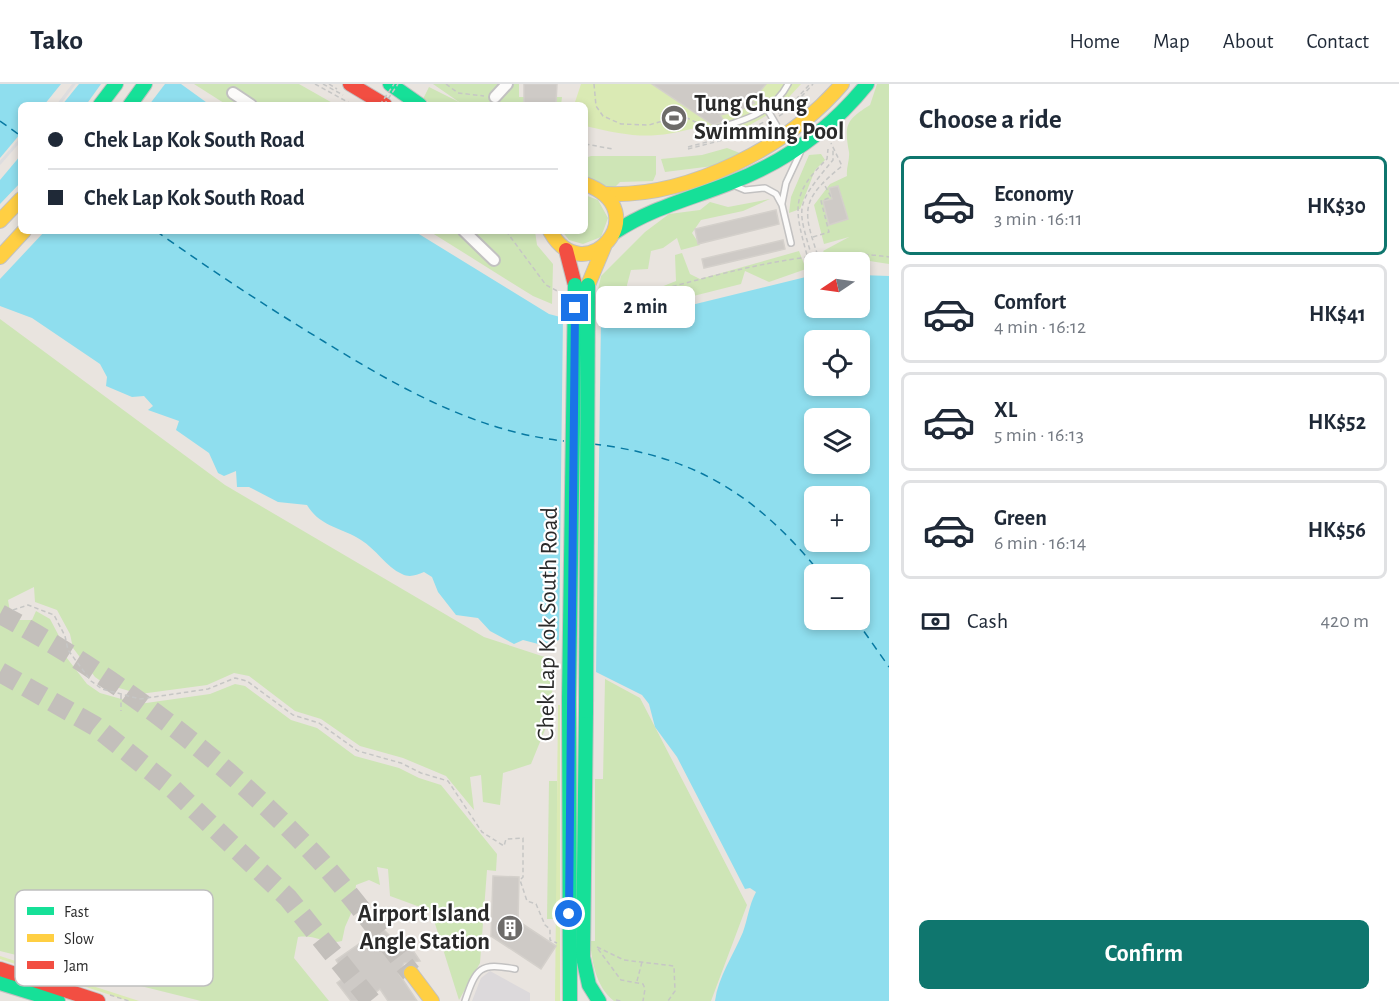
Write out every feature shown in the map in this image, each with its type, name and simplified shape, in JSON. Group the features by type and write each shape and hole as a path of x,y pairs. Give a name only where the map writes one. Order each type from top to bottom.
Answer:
{"main road":[{"path":"102,102 116,84"},
{"path":"132,102 145,84"},
{"path":"350,84 379,102"},
{"path":"392,84 416,102"},
{"path":"607,194 643,193 687,181 739,162 784,139 817,113 842,84"},
{"name":"Chek Lap Kok South Road","path":"570,1001 569,698 576,288 615,232 644,212 729,184 766,168 805,145 837,119 867,84"},
{"path":"588,185 597,187 607,194 616,212 615,232"},
{"path":"0,221 18,202"},
{"path":"0,257 21,234"},
{"path":"551,234 566,250 582,254 604,247"},
{"name":"Chek Lap Kok South Road","path":"566,250 576,288 586,711 583,957 589,985 599,1001"},
{"path":"0,969 15,974"},
{"path":"411,973 432,1001"},
{"path":"0,983 31,997 58,1001"},
{"path":"52,986 98,1001"}],"street":[{"path":"495,97 507,84"},
{"path":"233,93 246,102"},
{"path":"467,234 494,260"}],"lane":[{"path":"715,129 742,121 767,109 788,84"},
{"path":"767,109 784,139"},
{"path":"782,205 786,183 805,145"},
{"path":"729,184 745,190 769,189 776,194 782,205 791,243"},
{"path":"782,235 789,233"},
{"path":"465,1001 474,975 483,968 493,965 515,969"}],"path":[{"path":"315,84 348,102"},
{"path":"323,84 356,102"},
{"path":"382,102 392,84"},
{"path":"386,102 398,84"},
{"path":"446,84 466,95 495,97"},
{"path":"594,84 596,106 603,116 621,124 649,125 676,117 685,117 715,129"},
{"path":"688,149 762,127 790,109 813,84"},
{"path":"588,145 613,149"},
{"path":"811,252 803,225 802,203 810,186 833,160 831,145 842,166 822,182 808,203 807,215 816,252"},
{"path":"806,252 797,220 798,200 806,180 827,159 828,149"},
{"path":"812,238 829,232 820,201 831,197 822,182"},
{"path":"508,234 546,285 555,291 576,288"},
{"path":"870,255 889,257"},
{"path":"590,302 623,298 804,257"},
{"path":"13,610 28,605 54,615 65,636 68,650 91,681 102,689 140,699 159,698 208,690 235,678 247,681 293,715 319,723 358,751 401,763 421,773 448,781 482,832 504,846 506,839 523,838 523,877 520,880 527,902 536,904 545,926 550,929 550,940 556,943"},
{"path":"121,694 121,711"},
{"path":"592,945 624,960 674,966 675,991 668,1001"},
{"path":"596,947 621,980 637,981 645,989 644,1001"},
{"path":"637,981 642,961"},
{"path":"616,1000 621,1001"}],"shaded area":[{"path":"490,971 530,993 530,1001 472,1001 481,978"}],"green space":[{"path":"194,84 299,84 331,102 222,102"},
{"path":"433,84 519,84 519,97 562,97 561,102 459,102"},
{"name":"Tung Chung Swimming Pool","path":"581,84 801,84 778,109 746,127 716,135 709,135 699,127 668,134 630,135 588,127 588,102 575,102"},
{"path":"877,84 889,84 889,264 870,261 870,252 824,252 849,237 824,244 814,205 830,184 847,176 849,155 847,129 851,119 870,105"},
{"path":"429,87 459,102 428,102 423,99"},
{"path":"727,148 745,155 713,166 665,172 661,159 702,155"},
{"path":"821,154 825,160 815,170 800,209 789,213 791,197 809,155"},
{"path":"656,156 656,174 653,181 620,182 614,188 588,181 588,157"},
{"path":"588,196 598,200 608,218 601,237 583,244 569,240 564,234 588,234"},
{"path":"770,199 743,211 701,220 692,233 700,245 681,250 677,238 663,248 651,251 648,269 631,270 627,285 628,297 641,295 676,281 675,255 682,253 690,274 700,279 799,251 804,270 769,282 745,271 741,284 634,311 628,316 606,318 597,295 601,276 645,232 669,214 700,210 710,202 728,207"},
{"path":"434,234 535,234 537,245 553,264 552,304 533,296"},
{"path":"0,319 225,485 484,637 554,660 551,715 531,764 503,773 500,805 483,802 481,775 470,777 474,810 446,776 403,758 360,746 321,719 295,711 249,676 234,673 207,685 140,694 105,684 95,677 73,648 70,634 57,610 35,602 34,587 8,600 10,612 19,620 32,620 36,611 50,619 60,638 63,653 87,684 100,693 139,704 210,694 235,684 245,686 291,720 317,728 355,756 399,768 441,785 497,854 496,871 487,870 480,963 459,1000 431,911 390,896 388,869 377,867 380,885 369,880 356,885 353,909 342,941 330,942 304,936 298,937 294,958 329,1001 201,1001 141,986 213,986 213,890 15,890 15,955 0,951"},
{"path":"605,679 640,698 747,905 711,1001 614,1001 603,989 596,974 590,941 595,941 595,779 603,779"},
{"path":"558,705 560,705 560,1001 555,1001"},
{"path":"549,781 557,781 557,919 547,919"},
{"path":"0,956 15,961 15,964 0,959"},
{"path":"83,986 93,986 139,1001 129,1001"}],"water":[{"path":"0,84 181,84 206,102 18,102 18,234 419,234 549,314 564,318 622,322 804,277 804,318 870,318 870,275 889,276 889,1001 715,1001 719,983 743,932 756,892 750,888 745,889 677,757 655,727 649,704 642,695 596,672 563,638 546,646 523,640 514,644 490,631 478,618 456,615 438,592 432,577 424,572 410,576 396,571 366,544 318,518 307,505 278,502 249,487 237,487 236,471 224,476 218,473 209,453 176,430 179,421 148,410 153,406 144,396 132,397 106,386 107,377 100,364 32,318 0,306"}],"pier":[{"path":"61,84 79,84 64,102 46,102"},
{"path":"101,84 165,84 151,102 88,102"},
{"path":"18,137 18,159 0,180 0,158"},
{"path":"18,185 18,234 42,234 0,279 0,204"},
{"path":"563,315 601,319 596,676 562,642 559,643"}],"building":[{"path":"524,84 557,84 556,102 524,102"},
{"path":"652,84 766,84 752,101 755,103 738,111 720,115 724,121 713,125"},
{"path":"838,186 848,219 829,225 823,201 832,199 829,188"},
{"path":"776,210 779,224 698,244 695,229"},
{"path":"783,240 785,249 704,268 702,259"},
{"name":"Airport Island Angle Station","path":"493,876 519,877 518,921 556,946 541,969 491,936"},
{"path":"382,928 397,943 404,937 420,961 404,963 399,974 417,1001 388,1001 380,989 364,1001 351,1001 337,983 346,976 336,960"}],"ferry route":[{"path":"0,121 18,134"},
{"path":"160,234 275,311 404,388 434,403 497,427 530,436 564,441"},
{"path":"593,444 663,458 721,484 748,501 773,522 812,564"},
{"path":"863,630 889,667"}],"tunnel":[{"path":"0,614 43,638 126,692 166,721 242,784 326,867 411,973"},
{"path":"0,672 95,726 172,788 288,898 371,1001"}],"railway":[{"path":"60,102 74,84"},
{"path":"0,163 18,142"}],"traffic: fast":[{"path":"102,102 116,84"},
{"path":"132,102 145,84"},
{"path":"390,84 416,102"},
{"path":"615,232 643,216 750,175 788,155 838,116 867,84"},
{"path":"569,698 575,285"},
{"path":"586,711 588,285"},
{"path":"569,698 570,1001"},
{"path":"586,711 583,957 589,985 599,1001"},
{"path":"0,983 58,1001"}],"traffic: slow":[{"path":"607,194 639,193 671,187 704,177 736,163 795,128 842,84"},
{"path":"553,234 565,248 580,254 596,251 608,241 615,227 615,211 606,196 588,186"},
{"path":"0,221 18,202"},
{"path":"0,257 21,234"},
{"path":"588,285 604,247"},
{"path":"411,973 432,1001"}],"traffic: jam":[{"path":"350,84 380,102"},
{"path":"566,250 575,285"},
{"path":"0,969 15,974"},
{"path":"52,986 98,1001"}],"place":[{"name":"Tung Chung Swimming Pool","path":"674,118"},
{"name":"Airport Island Angle Station","path":"510,928"}],"route":[{"path":"569,914 569,711 575,308"}]}
